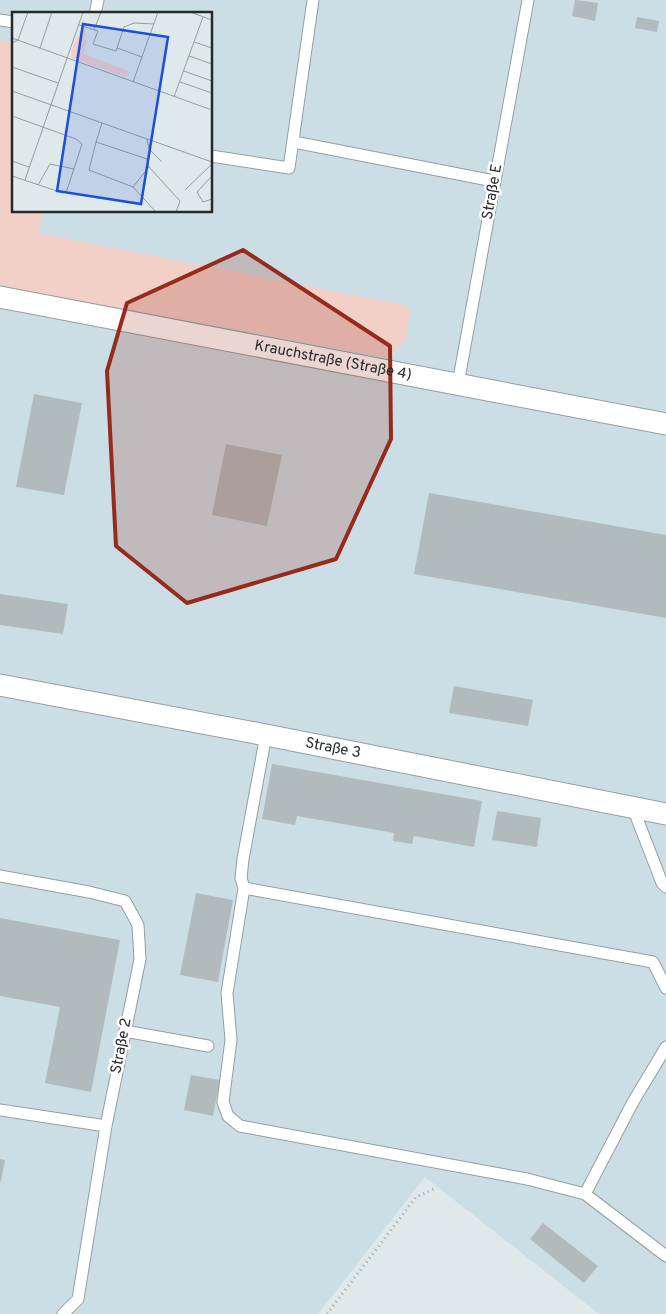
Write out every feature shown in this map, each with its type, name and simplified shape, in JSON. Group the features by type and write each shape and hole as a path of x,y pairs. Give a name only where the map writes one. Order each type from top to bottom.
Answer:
{"street":[{"name":"Krauchstraße (Straße 4)","path":"0,296 666,424"},
{"name":"Straße 3","path":"0,685 666,814"}],"lane":[{"path":"212,156 290,168 313,0"},
{"name":"Straße E","path":"458,384 528,0"},
{"path":"294,142 494,181"},
{"path":"266,735 243,859 241,878 244,888 227,993 231,1040 222,1102 228,1116 240,1126 526,1179 585,1194 666,1256"},
{"path":"633,808 662,883 666,887"},
{"name":"Straße 2","path":"0,876 89,892 125,901 138,925 140,959 106,1126 78,1299 63,1314"},
{"path":"244,888 653,962 666,988"},
{"path":"125,1031 208,1046"},
{"path":"585,1194 666,1047"},
{"path":"0,1110 106,1126"}],"path":[{"path":"327,1314 416,1197 436,1188"}],"highlighted area":[{"path":"243,250 390,346 391,439 336,559 187,603 116,546 107,371 127,303"}],"shaded area":[{"path":"0,0 666,0 666,1314 599,1314 425,1177 318,1314 0,1314"},
{"path":"0,40 12,43 12,212 42,212 38,233 410,306 407,338 392,353 385,357 0,286"}],"building":[{"path":"575,0 598,3 595,21 572,16"},
{"path":"637,17 659,21 657,32 635,28"},
{"path":"34,394 82,403 64,495 16,487"},
{"path":"226,444 282,455 267,526 212,515"},
{"path":"429,493 666,535 666,618 414,574"},
{"path":"0,594 68,604 63,634 0,625"},
{"path":"454,686 533,700 528,726 449,713"},
{"path":"272,764 482,801 474,847 414,836 412,844 393,841 394,833 297,816 295,825 262,819"},
{"path":"497,811 541,818 537,847 492,840"},
{"path":"196,893 233,900 218,982 180,975"},
{"path":"0,918 120,940 91,1092 45,1083 60,1007 0,996"},
{"path":"191,1075 220,1080 213,1116 184,1110"},
{"path":"0,1159 5,1160 1,1181 0,1181"},
{"path":"543,1223 598,1266 584,1283 530,1239"}]}
